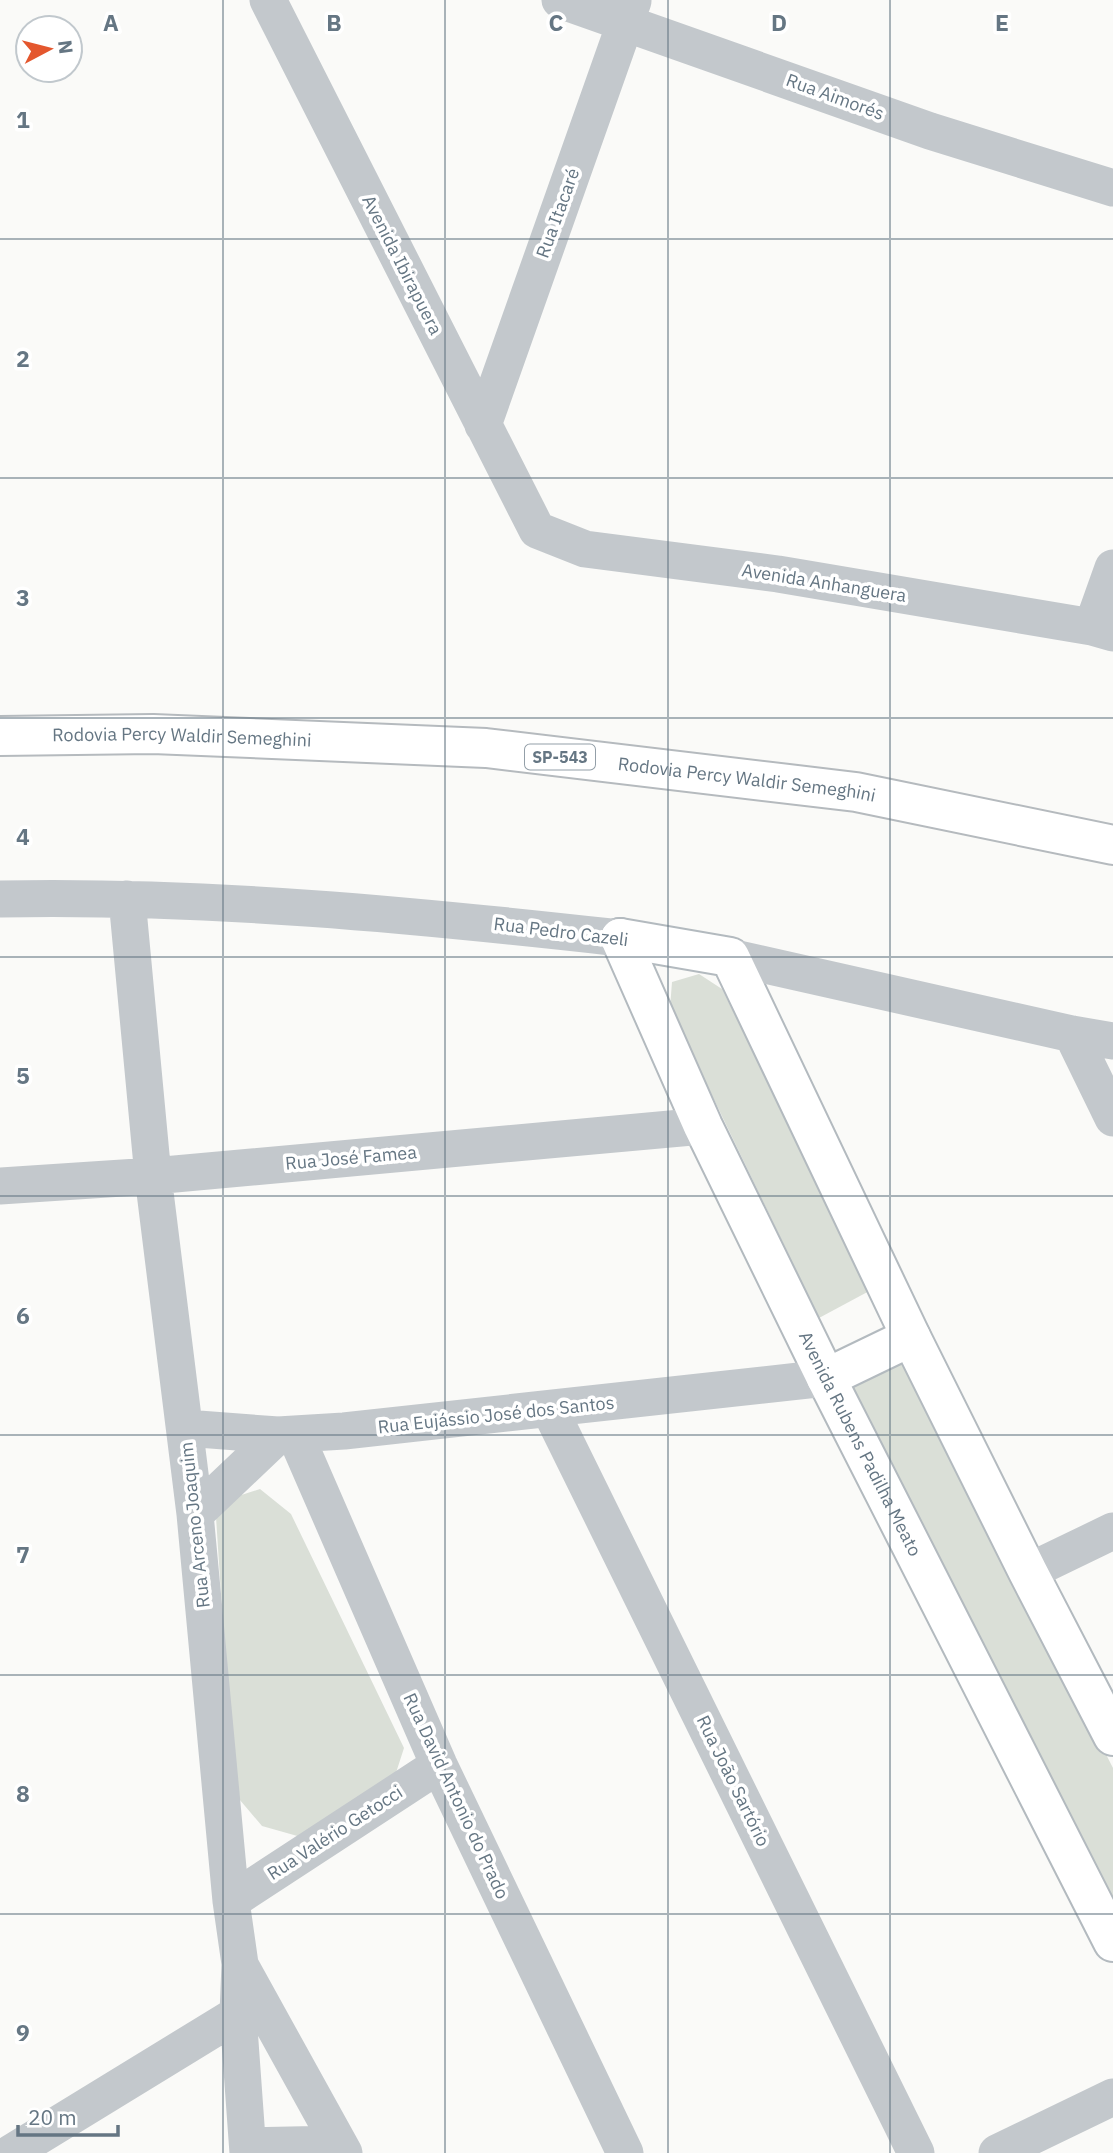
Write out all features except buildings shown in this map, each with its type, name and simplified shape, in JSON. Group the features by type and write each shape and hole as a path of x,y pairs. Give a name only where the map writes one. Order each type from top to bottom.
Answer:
{"main road":[{"name":"Rodovia Percy Waldir Semeghini","path":"0,736 153,734 486,748 856,792 1113,845"},
{"name":"Rua Pedro Cazeli","path":"620,938 730,957"},
{"name":"Avenida Rubens Padilha Meato","path":"620,938 703,1126 826,1378 1113,1942"},
{"path":"730,957 911,1337 1113,1736"},
{"path":"826,1378 911,1337"}],"street":[{"name":"Avenida Ibirapuera","path":"268,0 537,530"},
{"name":"Rua Aimorés","path":"560,0 629,12 930,131 1113,188"},
{"name":"Rua Itacaré","path":"482,425 629,12"},
{"name":"Avenida Anhanguera","path":"537,530 585,549 778,574 1103,630"},
{"path":"1103,630 1113,568"},
{"name":"Rua Pedro Cazeli","path":"0,899 127,899 416,916 620,938"},
{"name":"Rua Arceno Joaquim","path":"127,899 153,1176 195,1514 231,1901 240,1964 238,2014 248,2150"},
{"name":"Rua Pedro Cazeli","path":"730,957 1113,1041"},
{"path":"1072,1034 1113,1118"},
{"name":"Rua José Famea","path":"0,1186 153,1176 703,1126"},
{"name":"Rua Eujássio José dos Santos","path":"185,1428 287,1435 344,1432 826,1378"},
{"name":"Rua João Sartório","path":"550,1410 916,2153"},
{"path":"195,1514 287,1435"},
{"name":"Rua David Antonio do Prado","path":"287,1435 439,1765 625,2153"},
{"path":"1028,1572 1113,1531"},
{"name":"Rua Valério Getocci","path":"231,1901 439,1765"},
{"path":"240,1964 341,2149 248,2150"},
{"path":"11,2153 238,2014"},
{"path":"997,2153 1113,2097"},
{"path":"0,2138 2,2153"}],"shaded area":[{"path":"699,974 722,989 873,1289 819,1318 670,1008 672,982"},
{"path":"901,1355 1113,1768 1113,1909 844,1385"},
{"path":"260,1489 291,1514 404,1748 393,1782 308,1839 262,1826 234,1793 216,1517 229,1499"}]}
